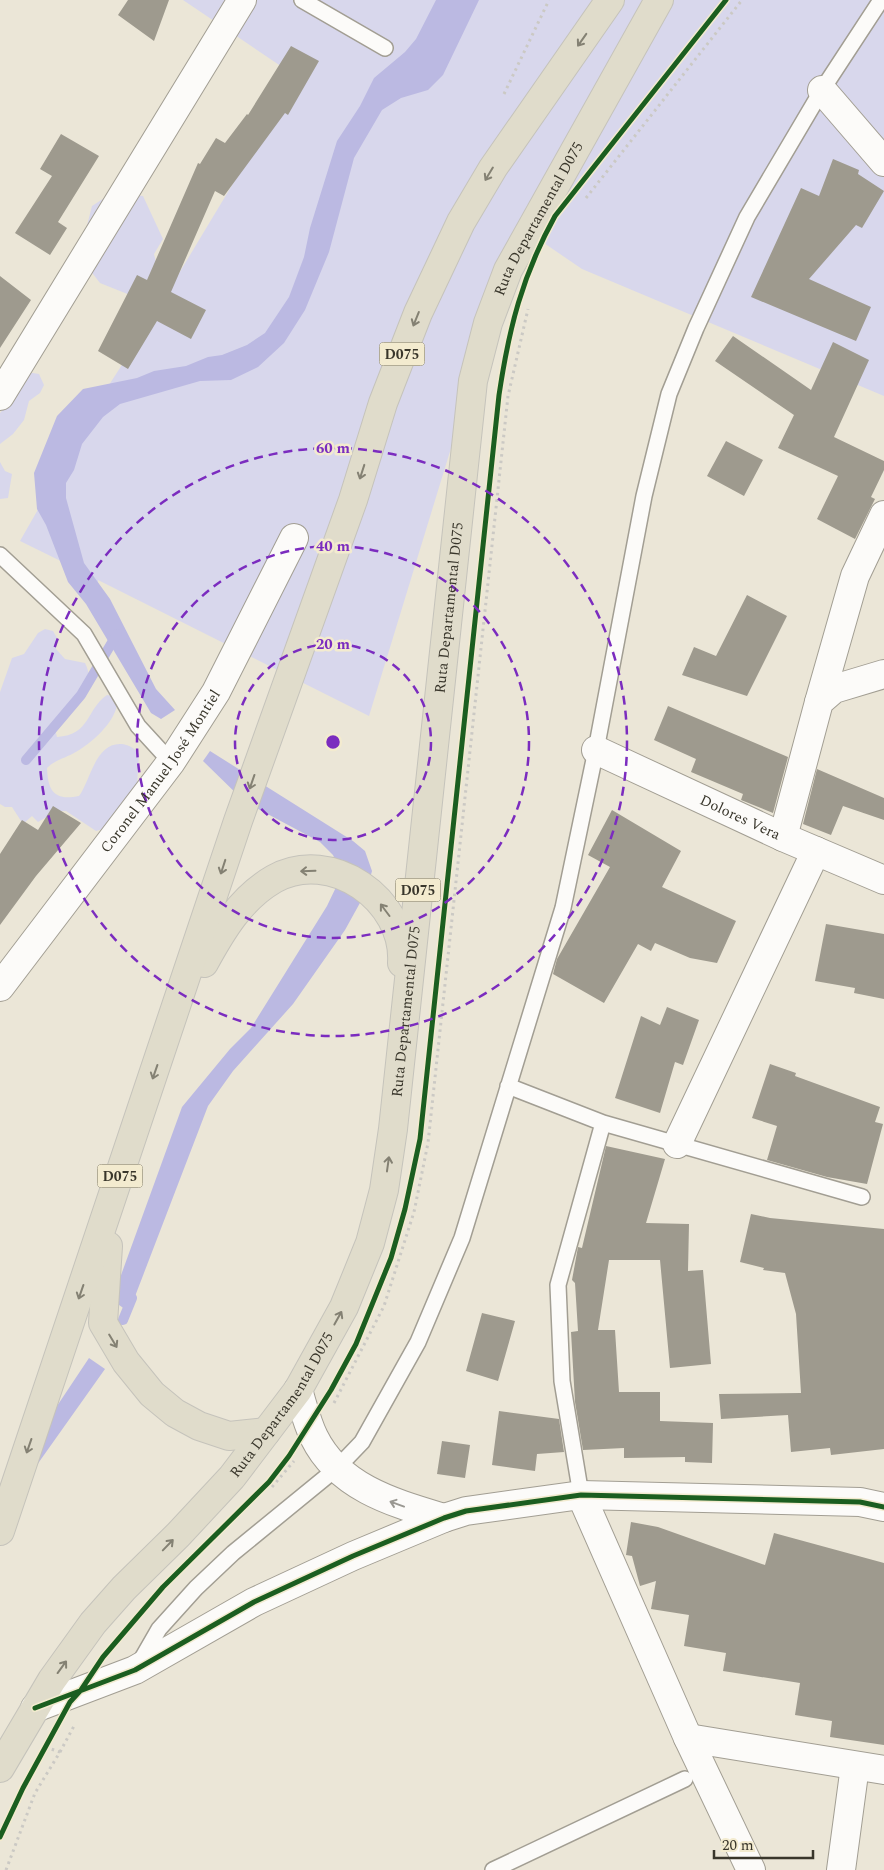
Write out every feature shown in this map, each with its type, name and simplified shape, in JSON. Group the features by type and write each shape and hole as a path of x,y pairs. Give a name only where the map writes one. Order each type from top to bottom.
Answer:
{"highway":[{"name":"D075","path":"0,1531 238,821 353,500 384,403 418,313 461,222 493,168 610,0"},
{"name":"Ruta Departamental D075","path":"0,1768 35,1708 93,1623 124,1588 172,1541 232,1476 298,1390 344,1307 370,1243 384,1190 393,1129 473,381 488,323 508,270 660,1"},
{"path":"169,1030 219,934 249,897 276,878 302,870 328,870 355,880 387,912 396,928 403,949 393,1129"},
{"path":"115,1190 104,1270 103,1323 126,1362 152,1394 176,1414 198,1426 229,1436 266,1432"},
{"name":"D075","path":"0,1776 16,1738"}],"street":[{"path":"0,396 242,0"},
{"path":"822,90 884,162"},
{"path":"783,837 855,576 884,515"},
{"name":"Coronel Manuel José Montiel","path":"0,986 170,762 216,692 294,538"},
{"path":"819,702 834,689 884,674"},
{"name":"Dolores Vera","path":"596,750 783,837 884,880"},
{"path":"677,1144 816,851"},
{"path":"298,1390 314,1438 337,1468 360,1487 396,1504 444,1518"},
{"path":"581,1495 688,1738 751,1870"},
{"path":"35,1708 135,1670 254,1602 353,1556 444,1518 466,1511 581,1495 860,1502 884,1507"},
{"path":"688,1738 884,1770"},
{"path":"841,1870 855,1766"}],"lane":[{"path":"302,0 385,48"},
{"path":"135,1670 159,1629 196,1588 233,1553 337,1468 362,1442 418,1342 462,1238 562,908 596,750 644,496 669,394 696,328 747,217 822,90 881,0"},
{"path":"0,555 84,634 116,685 138,726 170,762"},
{"path":"508,1086 603,1123 862,1197"},
{"path":"581,1495 562,1381 558,1284 603,1123"},
{"path":"493,1870 685,1779"}],"path":[{"path":"262,1489 284,1462"},
{"path":"41,1755 50,1739"},
{"path":"6,1870 35,1794 60,1752 45,1747"}],"shaded area":[{"path":"183,0 884,0 884,396 582,269 519,226 369,716 98,580 98,583 77,569 20,541 109,385 154,315 130,295 100,283 86,265 83,241 92,206 112,193 143,196 163,239 154,254 160,279 175,280 297,77"},
{"path":"22,374 39,374 44,385 40,393 29,401 24,420 13,434 0,444 0,413 7,405"},
{"path":"0,462 5,471 12,474 8,498 0,499"},
{"path":"45,629 53,631 57,638 56,649 65,659 85,663 89,682 86,691 76,706 54,725 57,737 76,732 82,727 95,707 107,695 117,697 117,705 110,722 96,737 81,749 56,761 47,768 49,783 54,792 64,797 79,796 100,755 113,745 127,745 139,754 137,785 103,829 96,831 66,811 57,811 38,822 32,816 23,824 12,807 5,807 0,804 0,692 12,658 24,654 38,633"}],"water":[{"path":"436,0 479,0 443,75 428,90 401,98 382,110 354,158 329,252 305,310 284,343 258,367 231,380 200,381 120,404 103,417 82,444 74,470 66,483 66,498 84,563 110,599 156,689 175,710 161,719 151,713 86,604 68,582 46,525 37,509 34,473 57,416 83,389 137,378 154,371 186,366 208,357 222,355 247,345 265,333 289,297 304,257 310,228 337,141 360,106 374,78 405,52 416,39"},
{"path":"210,751 353,841 365,851 372,871 366,892 345,930 293,1004 233,1071 208,1106 129,1312 112,1300 182,1107 230,1049 251,1028 327,906 338,883 339,868 333,855 320,842 245,802 203,761"},
{"path":"89,1358 105,1369 0,1517 45,1424"}],"building":[{"path":"128,0 169,0 154,41 118,15"},
{"path":"291,46 319,61 288,115 285,113 224,196 215,191 171,292 206,310 191,339 157,321 128,369 98,351 137,275 147,280 198,163 200,164 216,138 225,143 248,115"},
{"path":"61,134 99,156 58,222 67,228 50,255 15,233 52,176 40,169"},
{"path":"833,159 859,170 858,174 884,191 862,228 856,225 809,279 871,307 856,341 751,297 801,188 819,196"},
{"path":"0,276 31,300 0,348"},
{"path":"733,336 811,390 833,342 869,360 834,437 884,461 884,470 871,497 875,499 855,539 817,519 838,476 778,448 794,415 715,361"},
{"path":"726,441 763,460 744,496 707,476"},
{"path":"747,595 787,616 747,696 682,675 694,647 716,656"},
{"path":"668,706 788,757 773,813 741,800 743,794 691,772 696,759 654,740"},
{"path":"817,769 884,798 884,820 843,806 831,835 803,824"},
{"path":"53,806 81,823 36,876 0,925 0,854 22,820 38,830"},
{"path":"612,810 681,851 662,887 736,921 717,963 690,958 655,943 651,951 638,944 604,1003 553,974 557,959 610,867 588,855"},
{"path":"826,924 884,934 884,999 854,993 855,988 815,981"},
{"path":"667,1007 699,1020 683,1065 675,1062 660,1113 615,1098 641,1016 660,1025"},
{"path":"770,1064 796,1073 795,1076 880,1107 875,1122 883,1124 867,1184 827,1177 767,1160 777,1126 752,1118"},
{"path":"606,1146 665,1159 646,1223 689,1224 688,1271 703,1270 711,1364 670,1368 660,1260 609,1260 598,1330 615,1330 619,1392 660,1392 660,1421 713,1423 712,1463 685,1462 685,1457 624,1458 624,1448 583,1450 575,1402 571,1332 578,1331 575,1283 572,1280 578,1247 582,1248"},
{"path":"751,1214 770,1218 884,1229 884,1449 831,1455 830,1448 791,1452 788,1415 721,1419 719,1394 801,1393 796,1314 785,1273 763,1270 764,1268 740,1262"},
{"path":"482,1313 515,1321 498,1381 466,1371"},
{"path":"499,1411 559,1419 564,1452 537,1454 535,1471 492,1465"},
{"path":"442,1441 470,1445 465,1478 437,1474"},
{"path":"631,1522 658,1527 765,1565 774,1533 884,1563 884,1745 830,1737 832,1721 795,1715 800,1683 723,1671 726,1653 684,1646 689,1615 651,1609 656,1581 640,1586 632,1556 626,1555"}],"waterway":[{"path":"26,760 81,695 117,634"},
{"path":"123,1320 132,1298"}],"cycle path":[{"path":"0,1837 23,1788 70,1702 81,1690 103,1657 163,1587 269,1482 289,1456 331,1390 356,1344 391,1258 405,1209 420,1139 499,395 512,325 525,281 555,216 726,0"},
{"path":"35,1708 135,1670 254,1602 353,1556 444,1518 466,1511 581,1495 860,1502 884,1507"}]}
